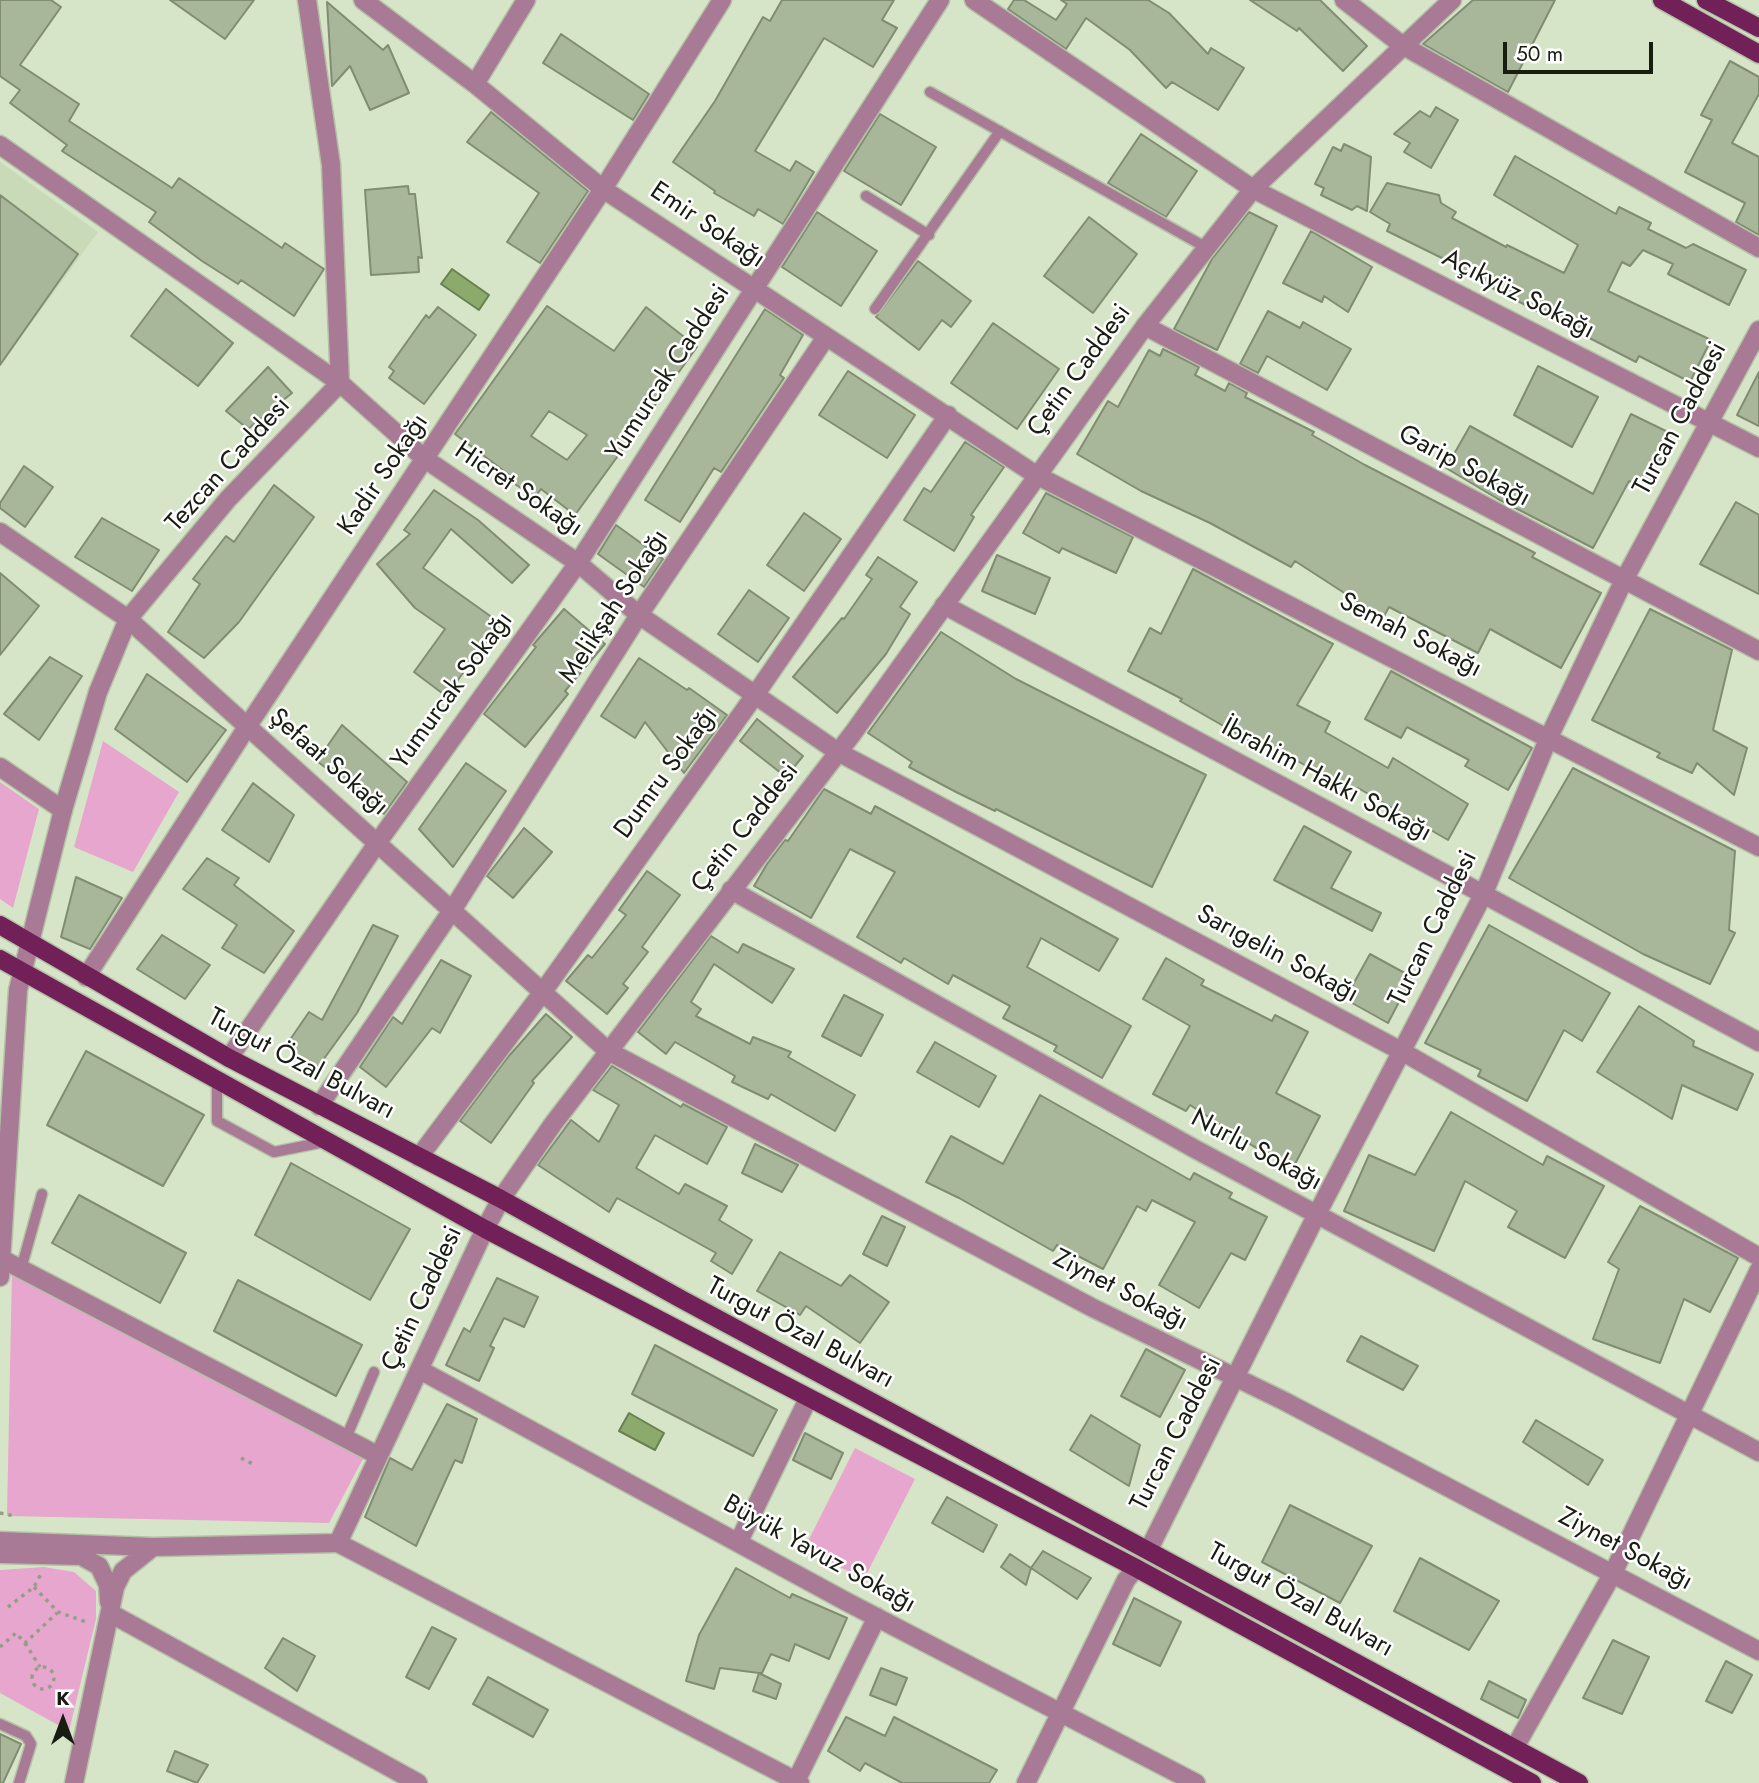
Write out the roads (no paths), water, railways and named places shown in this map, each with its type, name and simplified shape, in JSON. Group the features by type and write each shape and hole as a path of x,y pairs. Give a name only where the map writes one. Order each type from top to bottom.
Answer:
{"main road":[{"path":"1662,0 1759,54"},
{"path":"1706,0 1759,28"},
{"name":"Turgut Özal Bulvarı","path":"0,925 229,1058 501,1199 1579,1783"},
{"name":"Turgut Özal Bulvarı","path":"0,958 485,1229 1136,1569 1504,1777 1532,1783"}],"street":[{"path":"307,0 331,166 340,383"},
{"name":"Emir Sokağı","path":"363,0 475,84 603,189 1036,475"},
{"path":"475,84 526,0"},
{"name":"Kadir Sokağı","path":"86,977 247,727 603,189 722,0"},
{"name":"Yumurcak Caddesi","path":"578,563 940,0"},
{"name":"Açıkyüz Sokağı","path":"974,0 1253,189 1759,448"},
{"path":"1344,0 1402,45 1759,248"},
{"name":"Çetin Caddesi","path":"338,1543 377,1455 501,1199 608,1051 838,752 1144,326 1253,189 1452,0"},
{"name":"Hicret Sokağı","path":"0,145 340,383 425,459 578,563 639,615 838,752"},
{"name":"Garip Sokağı","path":"1144,326 1623,582 1759,651"},
{"name":"Turcan Caddesi","path":"1149,1549 1317,1214 1483,895 1549,737 1623,582 1759,330"},
{"name":"Melikşah Sokağı","path":"453,909 639,615 826,337"},
{"name":"Tezcan Caddesi","path":"23,972 28,942 63,810 99,692 128,619 229,499 340,383"},
{"name":"Dumru Sokağı","path":"419,1157 542,993 755,695 948,415"},
{"name":"Semah Sokağı","path":"1036,475 1759,847"},
{"name":"Şefaat Sokağı","path":"0,532 128,619 608,1051"},
{"name":"Yumurcak Sokağı","path":"229,1058 378,842 578,563"},
{"name":"İbrahim Hakkı Sokağı","path":"944,605 1759,1042"},
{"name":"Sarıgelin Sokağı","path":"838,752 1403,1052 1759,1256"},
{"path":"0,766 63,810"},
{"name":"Nurlu Sokağı","path":"732,890 1317,1214 1759,1452"},
{"path":"319,1106 453,909"},
{"path":"0,1277 18,990 23,972"},
{"name":"Ziynet Sokağı","path":"608,1051 1093,1308 1235,1378 1759,1651"},
{"path":"1,1258 377,1455"},
{"path":"1514,1748 1613,1573 1759,1270"},
{"name":"Büyük Yavuz Sokağı","path":"420,1370 877,1617 1196,1783"},
{"path":"738,1541 808,1399"},
{"path":"0,1541 153,1547 338,1543 798,1782 877,1617"},
{"path":"0,1554 81,1556 153,1547"},
{"path":"74,1783 115,1587 123,1571 153,1547"},
{"path":"81,1556 99,1566 108,1585 110,1613"},
{"path":"1026,1783 1126,1580 1136,1569"},
{"path":"110,1613 418,1783"}],"lane":[{"path":"930,92 1207,248"},
{"path":"875,309 1000,131"},
{"path":"866,196 929,235"},
{"path":"217,1080 217,1121 274,1152 327,1141"},
{"path":"20,1269 42,1194"},
{"path":"346,1438 374,1372"},
{"path":"0,1724 26,1736 31,1744 19,1783"}]}
